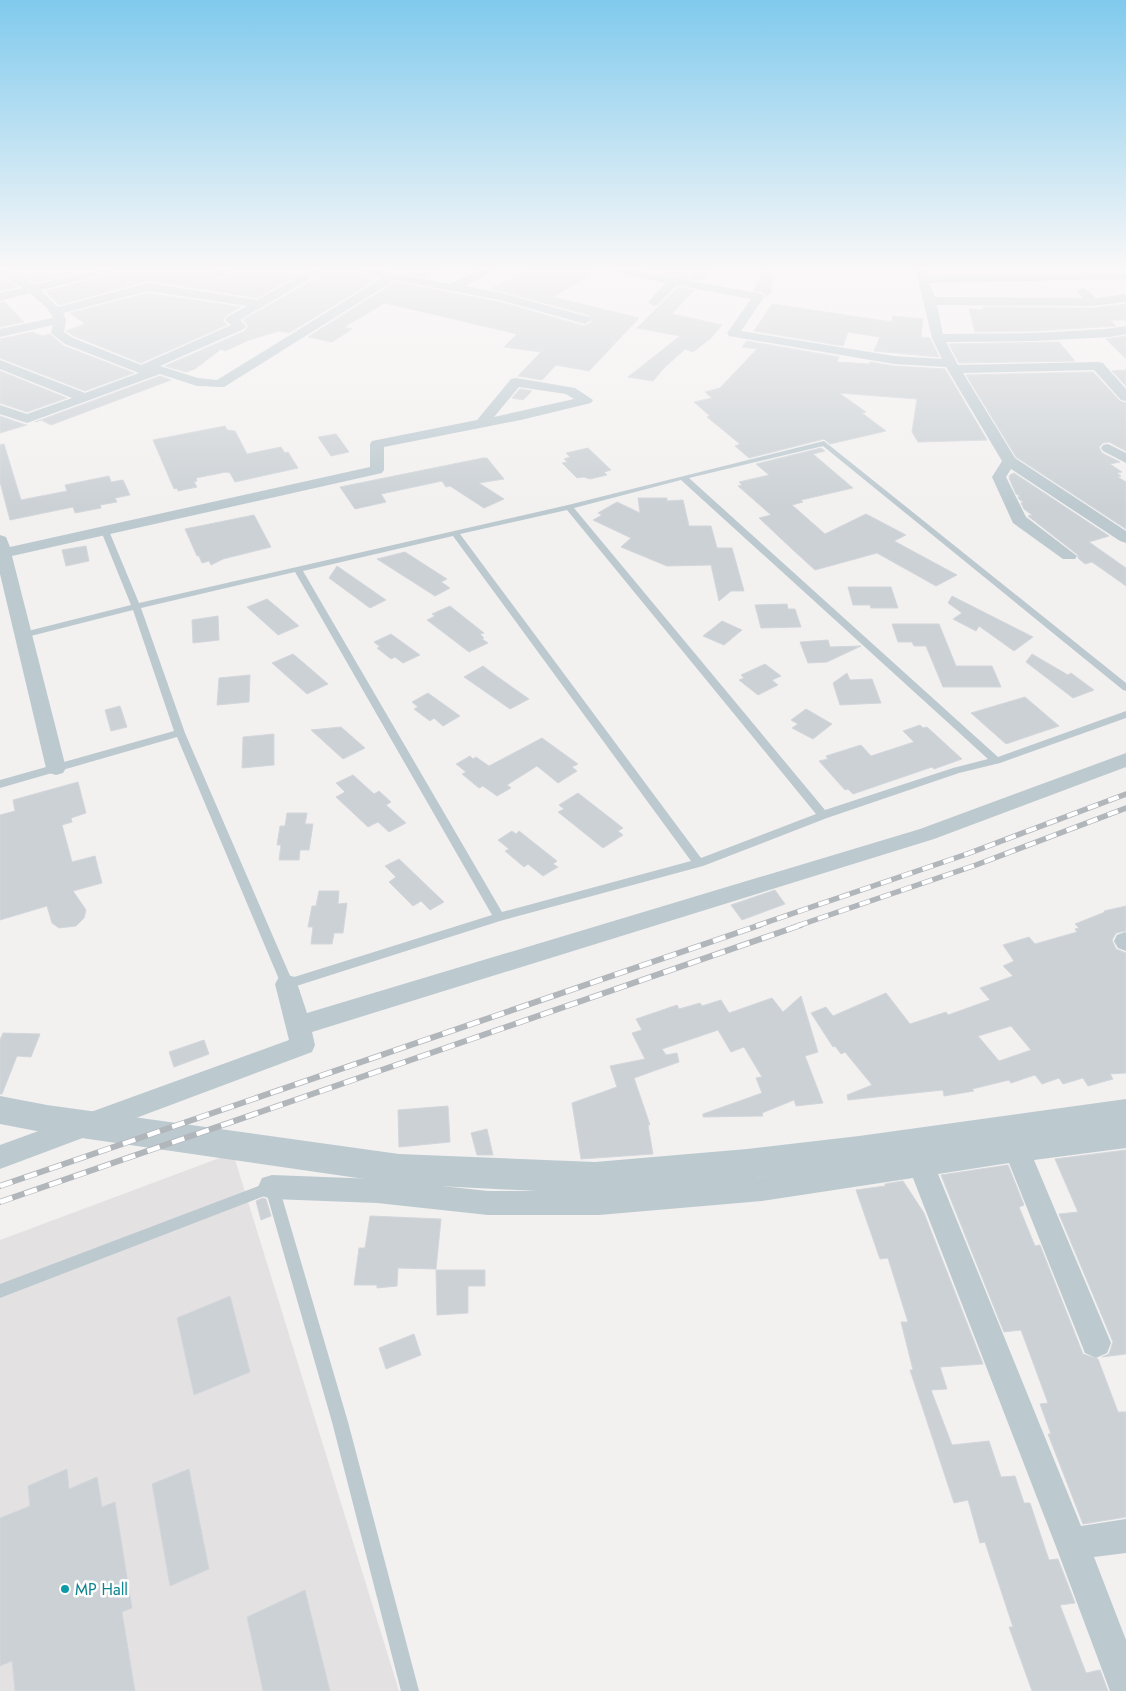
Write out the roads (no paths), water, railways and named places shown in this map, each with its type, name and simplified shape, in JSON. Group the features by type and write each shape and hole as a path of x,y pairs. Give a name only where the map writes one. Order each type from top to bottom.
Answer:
{"street":[{"path":"91,350 142,370 160,370 196,382 220,384 275,350"},
{"path":"142,370 187,350"},
{"path":"834,350 894,360 952,366 1098,366 1126,397"},
{"path":"944,350 1009,461 1126,538"},
{"path":"0,364 83,397"},
{"path":"0,409 27,419 160,370"},
{"path":"56,768 2,547 105,531 377,470 377,444 525,415 586,400 570,391 516,382 482,423"},
{"path":"1108,448 1126,459"},
{"path":"1009,461 999,477 1019,520 1069,556"},
{"path":"298,1026 927,834 1126,760"},
{"path":"0,1157 303,1045 287,984"},
{"path":"0,1110 47,1119 399,1169 595,1178 747,1164 869,1150 1126,1113"},
{"path":"272,1187 377,1191 488,1204 599,1203 762,1189 1017,1150 1126,1137"},
{"path":"1017,1150 1096,1342"},
{"path":"921,1165 1072,1544 1126,1686"},
{"path":"1072,1544 1126,1536"}],"lane":[{"path":"24,635 136,606 569,507 824,443 1126,688"},
{"path":"683,477 996,761"},
{"path":"569,507 823,815"},
{"path":"105,531 136,606 180,734 287,984 499,917 699,862 823,815 957,770 996,761 1126,714"},
{"path":"454,532 699,862"},
{"path":"298,570 499,917"},
{"path":"0,784 180,734"},
{"path":"0,1291 272,1187 340,1422 410,1691"}],"railway":[{"path":"756,926 967,854 1126,794"},
{"path":"797,926 976,865 1126,808"},
{"path":"0,1186 760,925"},
{"path":"0,1202 801,925"}],"place":[{"name":"MP Hall","path":"65,1589"}]}
